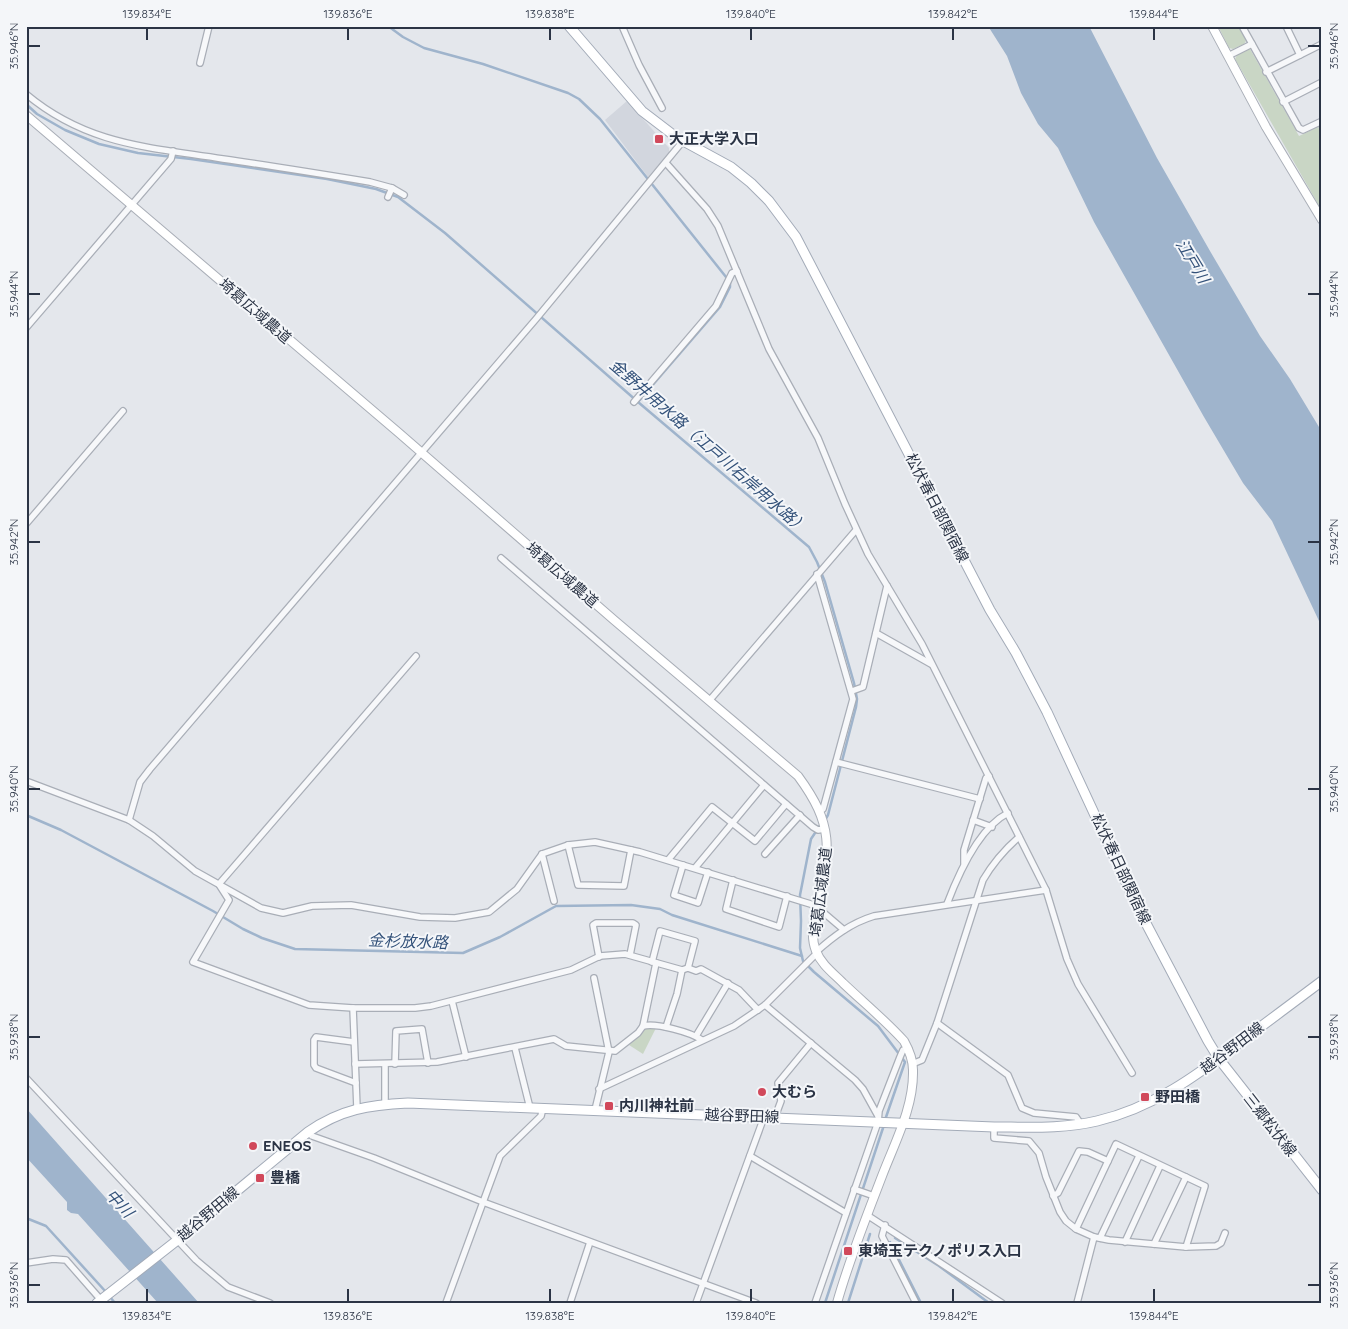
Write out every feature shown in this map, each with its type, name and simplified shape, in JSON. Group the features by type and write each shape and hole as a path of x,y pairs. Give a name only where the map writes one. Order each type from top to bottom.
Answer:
{"main road":[{"name":"松伏春日部関宿線","path":"569,26 642,111 660,126 731,168 751,184 775,208 796,237 990,610 1016,653 1047,712 1139,910 1186,1002 1218,1059"},
{"name":"越谷野田線","path":"101,1300 308,1132 330,1118 356,1108 408,1103 764,1117 878,1119 903,1123 994,1126 1062,1126 1081,1124 1108,1118 1145,1105 1182,1085 1322,981"},
{"name":"三郷松伏線","path":"1218,1059 1322,1190"}],"street":[{"path":"200,63 209,26"},
{"path":"622,26 639,65 662,108"},
{"path":"1212,26 1266,127 1322,220"},
{"path":"1242,26 1298,128 1303,130 1321,123"},
{"path":"1286,26 1300,55"},
{"path":"1228,56 1252,44"},
{"path":"1266,72 1322,44"},
{"path":"1283,102 1322,82"},
{"path":"26,94 52,113 83,130 119,142 370,182 392,188 404,195"},
{"name":"埼葛広域農道","path":"26,115 798,776 810,793 819,811 819,829 828,845 827,864 815,915 813,938 817,952 831,972 899,1036 909,1050 912,1064 912,1087 903,1123 871,1195 867,1215 837,1303"},
{"path":"129,820 140,782 150,769 542,311 683,141"},
{"path":"26,328 171,159 173,151"},
{"path":"666,163 711,215 718,226 769,349 818,438 856,530 932,664 1046,890 1067,959 1078,984 1132,1073"},
{"path":"388,197 392,188"},
{"path":"636,400 716,306 732,273 737,271"},
{"path":"26,524 123,411"},
{"path":"710,701 856,530"},
{"path":"500,558 800,816 819,829"},
{"path":"817,574 853,699 823,809 819,811"},
{"path":"852,691 863,687 887,586"},
{"path":"876,633 932,664"},
{"path":"219,884 416,656"},
{"path":"836,762 980,799"},
{"path":"964,863 964,850 986,778 989,776"},
{"path":"26,780 129,820 153,836 195,871 245,901 261,908 283,913 312,906 351,905 420,917 455,918 489,912 517,889 542,854 568,845 594,842 668,860 817,906 844,930"},
{"path":"695,868 764,785"},
{"path":"668,860 712,807 755,841 786,804"},
{"path":"947,904 964,863 983,836 1002,816 1008,814"},
{"path":"765,854 800,816"},
{"path":"974,820 992,827"},
{"path":"912,1064 922,1060 937,1023 984,880 992,865 1018,837"},
{"path":"568,845 578,885 624,886 631,850"},
{"path":"542,854 554,901"},
{"path":"683,865 674,894 698,903 708,872"},
{"path":"733,880 726,909 779,927 787,896"},
{"path":"219,884 229,900 193,962 310,1005 353,1008 415,1008 452,1001 571,970 599,957 625,954 685,969 696,971 701,969 740,990 758,1010"},
{"path":"600,1089 699,1038 734,1026 766,1005 817,952 859,920 947,904 1046,890"},
{"path":"599,957 593,925 596,923 633,923 636,925 630,955"},
{"path":"355,1064 428,1063 515,1048 554,1038 566,1046 609,1052 615,1051 638,1033 642,1026 660,931 695,940 666,1028"},
{"path":"594,978 609,1052 595,1110"},
{"path":"699,1038 728,983"},
{"path":"452,1001 466,1057"},
{"path":"766,1005 855,1080 863,1090 878,1119"},
{"path":"353,1008 356,1108"},
{"path":"937,1023 1008,1075 1022,1108 1034,1113 1076,1117 1081,1124"},
{"path":"642,1026 666,1028 699,1038"},
{"path":"395,1064 396,1031 422,1029 428,1063"},
{"path":"354,1042 316,1037 314,1040 314,1065 316,1068 356,1083"},
{"path":"775,1117 781,1101 778,1083 811,1043"},
{"path":"515,1048 530,1108"},
{"path":"815,1303 846,1213 856,1190 900,1057 903,1050 909,1050"},
{"path":"385,1064 385,1104"},
{"path":"26,1078 196,1260 228,1287 270,1303"},
{"path":"446,1303 500,1156 542,1116 543,1108"},
{"path":"696,1303 764,1117"},
{"path":"994,1126 994,1138 1029,1141 1039,1153 1060,1212 1066,1221 1076,1229 1097,1237 1125,1242 1186,1247 1216,1246 1220,1243 1225,1233"},
{"path":"308,1132 312,1136 374,1158 483,1202 756,1303"},
{"path":"1076,1229 1116,1144 1205,1186 1186,1247"},
{"path":"1053,1196 1058,1193 1079,1151 1088,1152 1108,1161"},
{"path":"750,1156 846,1213"},
{"path":"1077,1303 1097,1237 1139,1156"},
{"path":"1125,1242 1160,1166"},
{"path":"1154,1244 1186,1177"},
{"path":"856,1190 871,1195"},
{"path":"867,1215 1002,1303"},
{"path":"885,1225 882,1236 916,1303"},
{"path":"570,1303 590,1242"},
{"path":"26,1263 53,1259 66,1260 101,1300"},
{"path":"987,1303 994,1298"}],"shaded area":[{"path":"627,101 669,148 669,153 648,177 605,120"}],"green space":[{"path":"1218,26 1239,26 1246,41 1244,44 1233,49 1229,48"},
{"path":"1250,49 1299,136 1318,127 1322,130 1322,211 1235,59 1237,55"},
{"path":"656,1028 643,1054 629,1045 644,1030"}],"water":[{"name":"江戸川","path":"988,26 1089,26 1157,158 1210,251 1260,336 1290,379 1322,432 1322,630 1272,521 1243,483 1204,417 1094,222 1058,148 1038,124 1021,93 1007,56"},
{"path":"26,1108 199,1303 158,1303 78,1214 67,1210 67,1202 26,1157"}],"waterway":[{"path":"388,26 403,37 424,48 483,64 568,93 579,99 600,119 730,282 730,287 720,307 638,402"},
{"name":"金野井用水路（江戸川右岸用水路）","path":"26,104 37,114 65,130 99,144 138,153 327,179 376,189 398,197 445,233 638,402 809,547 825,582 857,699 828,815 825,820"},
{"name":"金杉放水路","path":"26,815 61,830 243,929 262,938 295,949 463,953 500,937 556,906 631,905 660,909 672,915 802,956"},
{"name":"金野井用水路（江戸川右岸用水路）","path":"821,824 811,839 800,895 800,948 803,961 878,1026 905,1062 885,1120"},
{"path":"825,1303 884,1125"},
{"path":"26,1218 46,1226 106,1292"},
{"path":"848,1303 870,1234"},
{"path":"895,1238 939,1266 989,1303"},
{"path":"890,1242 921,1303"},
{"path":"110,1297 115,1303"}],"place":[{"name":"大正大学入口","path":"659,139"},
{"name":"大むら","path":"762,1092"},
{"name":"野田橋","path":"1145,1097"},
{"name":"内川神社前","path":"609,1106"},
{"name":"ENEOS","path":"253,1146"},
{"name":"豊橋","path":"260,1178"},
{"name":"東埼玉テクノポリス入口","path":"848,1251"}],"water label":[{"name":"中川","path":"120,1203"}]}
